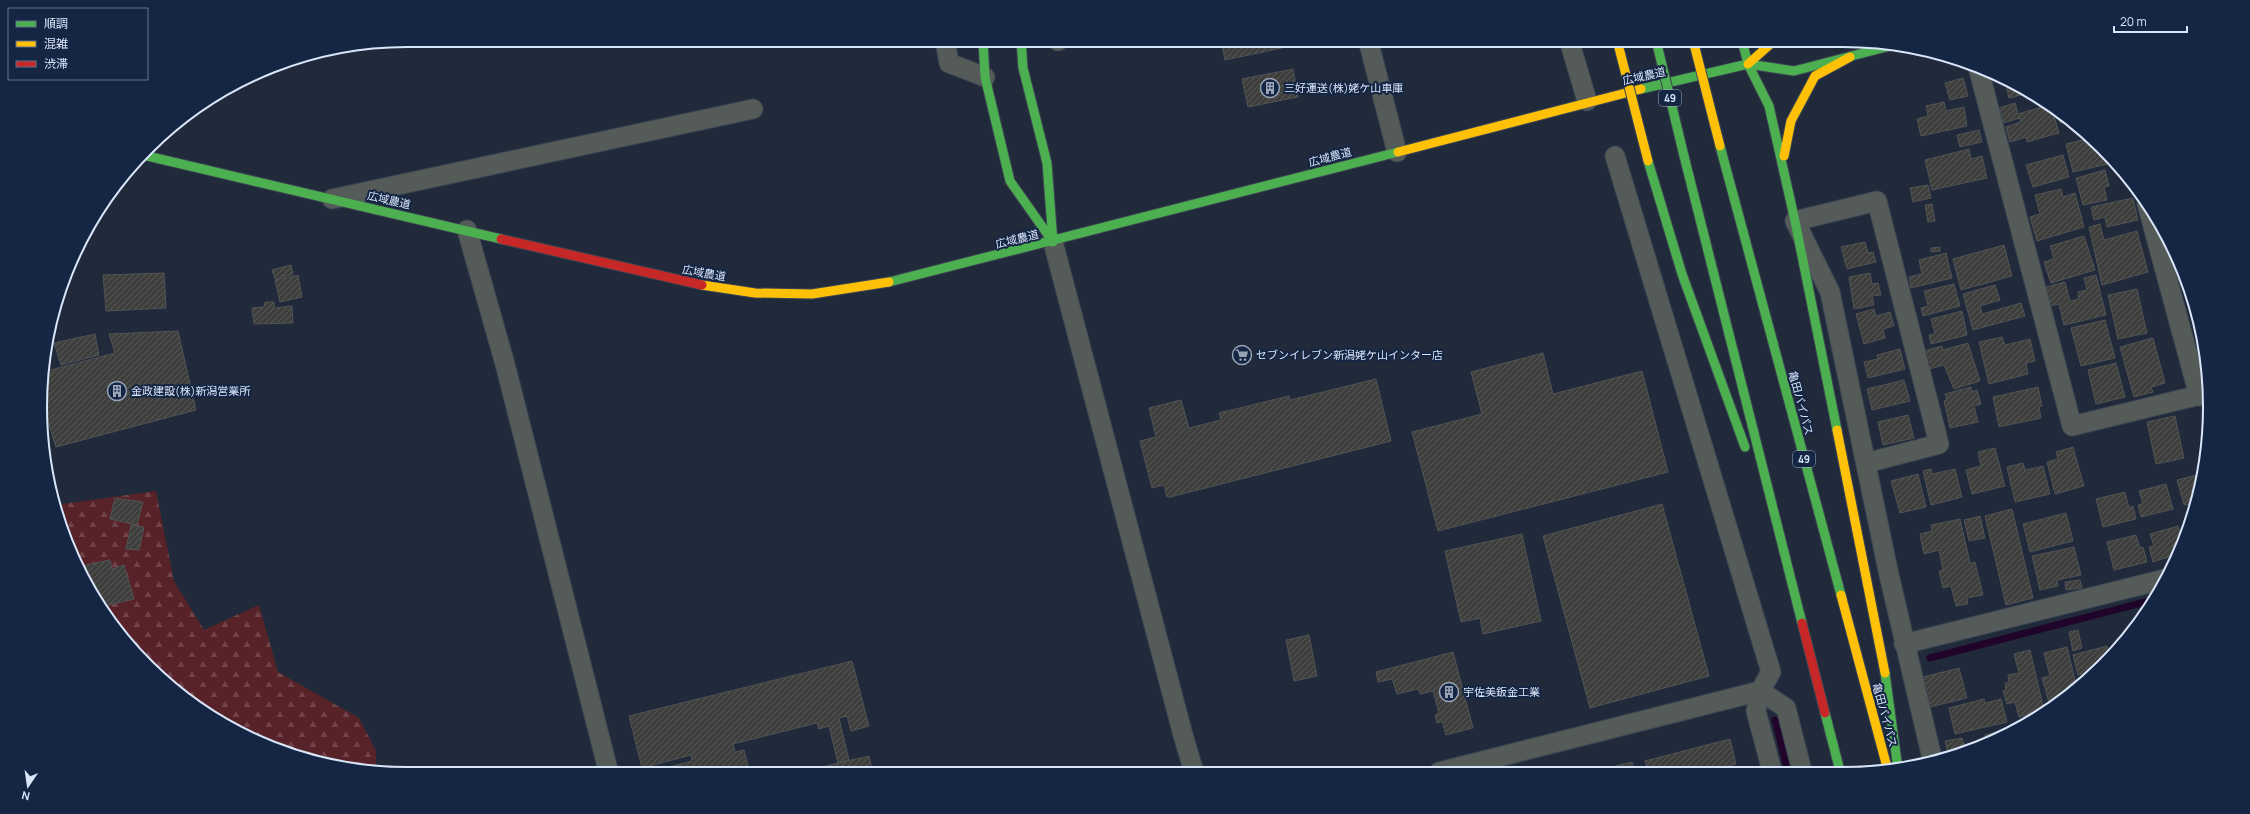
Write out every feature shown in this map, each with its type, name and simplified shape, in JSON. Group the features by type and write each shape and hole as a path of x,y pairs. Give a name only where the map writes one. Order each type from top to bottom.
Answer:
{"main road":[{"path":"983,47 985,77 1010,181 1053,242"},
{"path":"1022,47 1023,68 1047,164 1053,242"},
{"path":"1619,47 1648,161 1682,274 1782,549"},
{"name":"49","path":"1658,47 1782,549 1839,767"},
{"name":"亀田バイパス","path":"1695,47 1886,764"},
{"path":"1744,47 1748,64 1769,106 1795,221 1889,693 1897,763"},
{"path":"1748,64 1767,47"},
{"name":"広域農道","path":"148,156 467,230 699,286 755,293 805,294 853,289 895,281 1053,242 1587,101 1748,64 1794,71 1879,49"},
{"path":"1782,166 1791,121 1815,76 1850,57"}],"street":[{"path":"946,47 949,63 985,77"},
{"path":"1370,47 1397,152"},
{"path":"1571,47 1587,101"},
{"path":"1979,73 2072,426 2202,394"},
{"path":"332,199 753,109"},
{"path":"1615,156 1772,672 1760,691 1756,711 1771,767"},
{"path":"1866,463 1939,444 1877,200 1795,221 1830,292 1904,644 1932,756"},
{"path":"2153,224 2202,392"},
{"path":"467,230 505,364 607,767"},
{"path":"1053,242 1192,767"},
{"path":"1904,644 2158,582"},
{"path":"1460,767 1760,691 1786,708 1801,767"}],"green space":[{"path":"156,491 174,581 204,630 259,605 278,672 359,718 376,751 376,765 360,764 314,755 269,740 227,719 188,693 152,662 121,626 108,607 95,587 74,545 60,504"}],"building":[{"path":"1222,47 1286,47 1225,60"},
{"name":"三好運送(株)姥ケ山車庫","path":"1293,69 1298,97 1248,107 1242,79"},
{"path":"1963,78 1968,96 1950,100 1945,83"},
{"path":"2006,86 2023,95 2009,98"},
{"path":"1944,102 1946,111 1964,107 1967,126 1921,136 1917,119 1928,116 1926,106"},
{"path":"2015,103 2018,114 2042,107 2054,115 2059,133 2027,142 2026,137 2010,142 2006,127 2021,122 2020,118 2003,123 1999,108"},
{"path":"1979,130 1982,142 1960,147 1957,135"},
{"path":"2084,140 2108,164 2073,172 2066,144"},
{"path":"1969,149 1971,159 1982,156 1987,178 1932,190 1925,160"},
{"path":"2063,155 2069,177 2033,187 2026,165"},
{"path":"2105,170 2109,186 2104,187 2107,200 2083,205 2076,178"},
{"path":"1928,185 1931,198 1913,202 1910,188"},
{"path":"2061,189 2063,197 2075,193 2084,227 2037,241 2030,217 2040,214 2035,195"},
{"path":"2133,198 2138,220 2107,227 2105,217 2094,220 2091,207"},
{"path":"1932,204 1935,221 1928,222 1925,205"},
{"path":"2100,224 2104,240 2137,231 2148,272 2102,285 2089,227"},
{"path":"2084,236 2095,270 2051,283 2044,262 2054,259 2050,246"},
{"path":"1865,242 1868,253 1873,252 1876,262 1847,269 1841,247"},
{"path":"2004,245 2012,276 1961,290 1953,259"},
{"path":"1940,247 1940,251 1931,252 1931,248"},
{"path":"1946,253 1952,278 1911,288 1909,277 1922,274 1919,260"},
{"path":"291,265 293,274 275,279 272,270"},
{"path":"164,273 166,308 106,311 103,275"},
{"path":"1870,273 1872,284 1878,283 1881,295 1872,296 1874,305 1854,309 1849,277"},
{"path":"298,275 302,297 280,302 275,280"},
{"path":"2096,275 2106,315 2064,325 2059,304 2050,306 2046,287 2065,282 2070,301 2079,299 2078,292 2087,290 2084,278"},
{"path":"1954,284 1960,306 1923,316 1921,308 1928,306 1924,291"},
{"path":"1995,285 2000,300 1980,306 1982,314 2021,303 2025,316 1973,330 1963,294"},
{"path":"2137,289 2147,333 2118,339 2108,295"},
{"path":"265,302 274,302 274,308 292,306 293,323 254,324 252,308 264,307"},
{"path":"1874,309 1876,316 1890,312 1894,326 1883,329 1885,338 1864,344 1856,314"},
{"path":"1962,311 1967,335 1931,344 1929,335 1935,334 1931,319"},
{"path":"2105,320 2115,358 2081,366 2071,328"},
{"name":"金政建設(株)新潟営業所","path":"178,331 196,410 56,447 48,420 49,370 115,353 109,334"},
{"path":"95,334 99,355 61,365 54,343"},
{"path":"2002,337 2005,345 2030,339 2035,361 2026,363 2028,374 1989,384 1979,342"},
{"path":"2153,338 2165,383 2151,387 2153,392 2134,397 2120,347"},
{"path":"1968,343 1980,381 1954,389 1944,365 1930,369 1924,351 1942,346 1943,350"},
{"path":"1900,349 1905,369 1868,378 1864,362 1878,359 1877,355"},
{"path":"1543,353 1553,394 1642,371 1668,472 1438,531 1412,432 1482,414 1471,372"},
{"path":"2116,363 2125,397 2096,404 2088,370"},
{"path":"1376,379 1391,441 1170,497 1167,497 1164,485 1152,488 1140,441 1156,437 1149,408 1181,400 1189,428 1221,420 1219,413 1289,396 1290,400"},
{"path":"1904,380 1910,401 1872,410 1867,389"},
{"path":"1971,387 1972,392 1977,390 1981,404 1974,406 1978,422 1950,428 1944,401 1947,400 1945,394"},
{"path":"2038,387 2042,406 2039,407 2041,418 1999,427 1993,397"},
{"path":"1908,415 1914,438 1883,445 1878,422"},
{"path":"2175,416 2184,458 2156,464 2147,422"},
{"path":"2073,447 2084,486 2055,494 2047,462 2058,459 2056,452"},
{"path":"1995,448 2005,486 1972,494 1966,470 1981,466 1978,452"},
{"path":"2023,463 2025,470 2043,466 2050,494 2015,502 2007,467"},
{"path":"1931,469 1932,474 1955,469 1962,497 1931,505 1923,471"},
{"path":"1918,474 1926,507 1900,513 1891,481"},
{"path":"2196,475 2190,504 2184,505 2177,480"},
{"path":"2166,484 2173,509 2141,517 2138,505 2143,504 2139,491"},
{"path":"2125,492 2129,508 2133,506 2136,519 2103,527 2096,499"},
{"path":"115,498 143,502 137,525 110,519"},
{"path":"1662,504 1709,676 1590,708 1543,536"},
{"path":"2012,509 2033,598 2006,605 1985,516"},
{"path":"2066,513 2073,541 2030,552 2023,524"},
{"path":"1980,516 1985,538 1969,541 1964,520"},
{"path":"1960,519 1970,563 1975,562 1983,595 1967,598 1968,604 1956,606 1951,586 1943,588 1939,571 1943,570 1939,550 1924,554 1920,534 1932,531 1931,525"},
{"path":"131,525 144,527 139,550 126,549"},
{"path":"2178,526 2180,534 2171,556 2153,562 2149,547 2154,546 2150,534"},
{"path":"1522,534 1541,621 1483,634 1480,618 1461,622 1445,551"},
{"path":"2136,535 2140,548 2143,547 2147,562 2114,570 2107,542"},
{"path":"2074,547 2081,575 2057,580 2058,586 2040,590 2032,556"},
{"path":"110,560 112,569 124,565 134,599 107,605 84,565"},
{"path":"2080,580 2082,588 2066,590 2065,582"},
{"path":"2078,630 2082,648 2073,651 2069,632"},
{"path":"1309,635 1317,676 1294,681 1286,640"},
{"path":"2107,646 2108,650 2085,674 2078,675 2073,655"},
{"path":"2067,647 2075,682 2049,702 2042,678 2050,676 2044,653"},
{"path":"2030,650 2043,706 2031,714 2019,717 2015,702 2007,704 2003,691 2006,690 2005,683 2009,682 2008,675 2019,673 2014,654"},
{"name":"宇佐美鈑金工業","path":"1453,652 1473,728 1446,735 1442,721 1437,723 1435,715 1439,713 1433,691 1420,694 1418,689 1397,694 1392,679 1378,682 1376,672"},
{"path":"852,661 869,726 851,731 847,716 839,718 849,760 838,763 829,726 819,729 817,723 733,744 735,752 744,750 748,767 673,767 692,761 691,755 642,767 629,716"},
{"path":"1959,668 1967,698 1930,707 1923,677"},
{"path":"1984,699 1985,703 2001,699 2007,722 1955,734 1949,708"},
{"path":"1999,732 1986,738 1985,735"},
{"path":"1962,738 1964,746 1948,751 1945,741"},
{"path":"1730,739 1736,764 1724,767 1647,767 1645,761"},
{"path":"869,756 872,767 822,767"},
{"path":"1632,762 1634,767 1611,767"}],"waterway":[{"path":"1930,658 2145,602"},
{"path":"1775,720 1787,767"}],"traffic: fast":[{"path":"983,47 985,77 1010,181 1053,242"},
{"path":"1022,47 1023,68 1047,163 1053,242"},
{"path":"1658,47 1684,156"},
{"path":"1744,47 1748,64 1769,106 1795,221 1837,430"},
{"path":"1641,89 1748,64 1794,71 1878,49"},
{"path":"1720,146 1841,595"},
{"path":"889,282 1398,152"},
{"path":"148,156 501,239"},
{"path":"1684,156 1802,623"},
{"path":"1648,161 1682,274 1745,447"},
{"path":"1885,673 1897,763"},
{"path":"1825,713 1839,767"}],"traffic: slow":[{"path":"1619,47 1648,161"},
{"path":"1695,47 1720,146"},
{"path":"1748,64 1767,47"},
{"path":"1784,156 1791,121 1815,76 1850,57"},
{"path":"1398,152 1641,89"},
{"path":"702,285 755,293 812,294 889,282"},
{"path":"1837,430 1885,673"},
{"path":"1841,595 1886,764"}],"traffic: jam":[{"path":"501,239 702,285"},
{"path":"1802,623 1825,713"}],"place":[{"name":"三好運送(株)姥ケ山車庫","path":"1270,88"},
{"name":"セブンイレブン新潟姥ケ山インター店","path":"1242,355"},
{"name":"金政建設(株)新潟営業所","path":"117,391"},
{"name":"宇佐美鈑金工業","path":"1449,692"}]}
